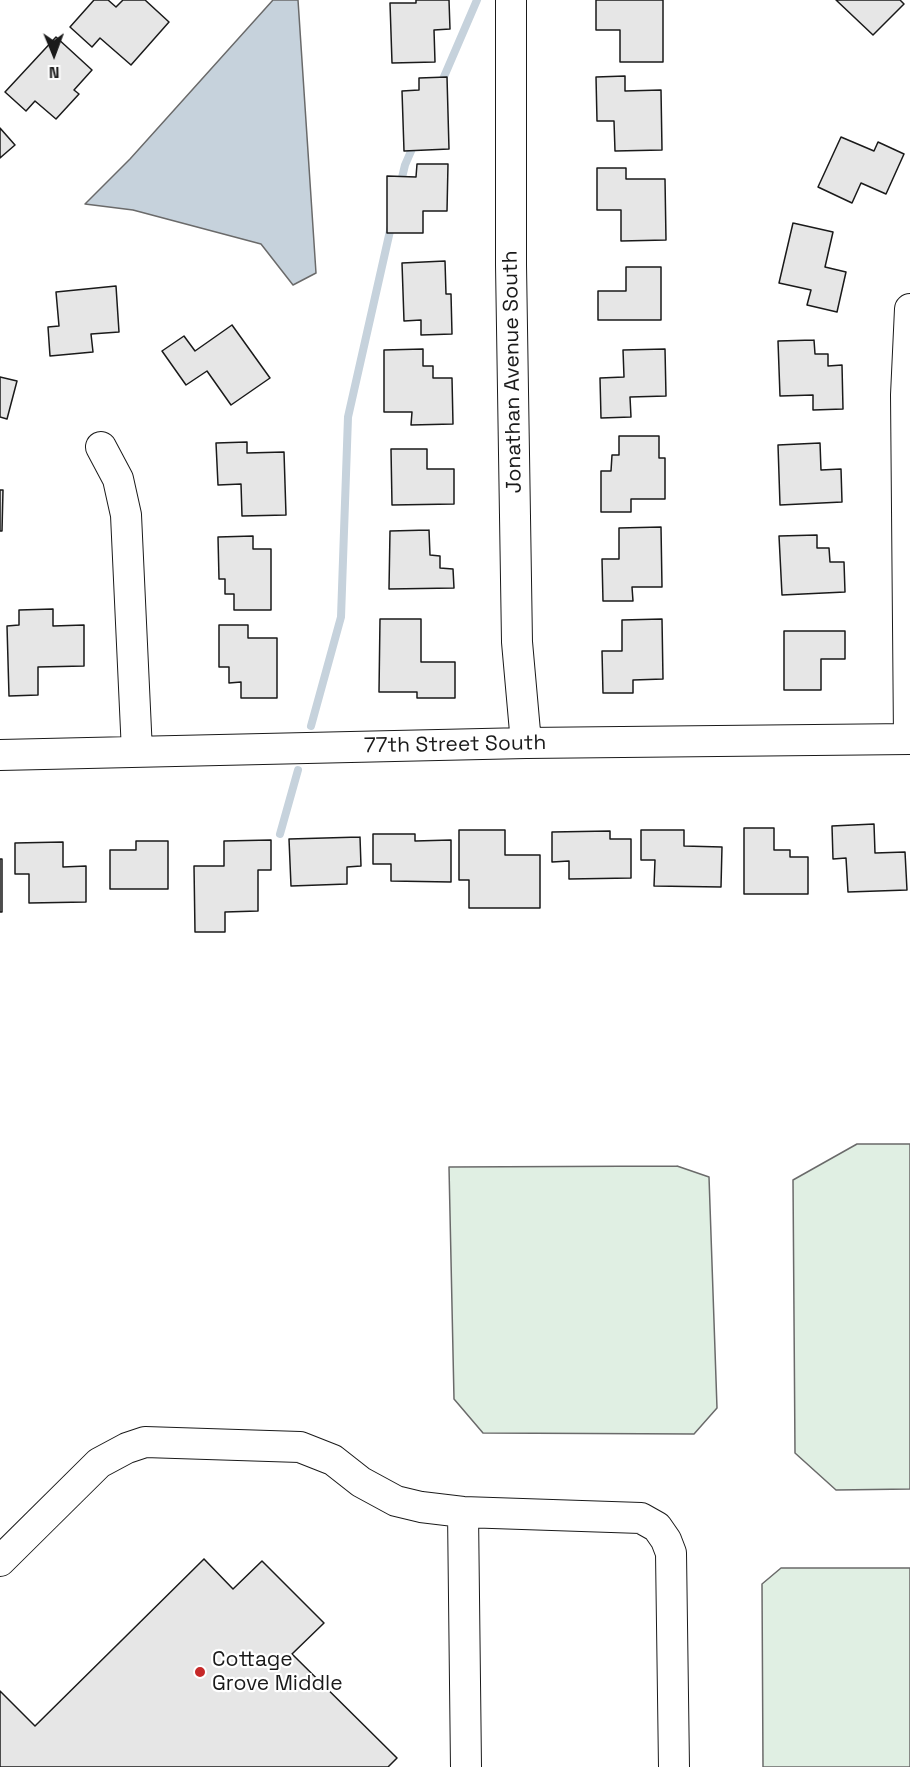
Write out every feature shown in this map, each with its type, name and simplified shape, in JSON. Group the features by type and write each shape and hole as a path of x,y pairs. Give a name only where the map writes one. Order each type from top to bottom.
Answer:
{"street":[{"name":"Jonathan Avenue South","path":"511,0 511,265 517,631 526,743"},
{"path":"910,309 906,395 910,739"},
{"path":"101,447 118,479 126,515 137,752"},
{"name":"77th Street South","path":"0,755 526,743 910,739"},
{"path":"0,1561 99,1463 127,1448 145,1442 300,1447 333,1460 361,1482 396,1501 421,1507 463,1512 641,1518 657,1527 671,1553 674,1767"},
{"path":"463,1512 466,1767"}],"green space":[{"path":"857,1144 910,1144 910,1489 836,1490 795,1453 793,1180"},
{"path":"677,1166 709,1177 717,1408 694,1434 483,1433 454,1399 449,1167"},
{"path":"781,1568 910,1568 910,1767 763,1767 762,1584"}],"shaded area":[{"path":"273,0 298,0 316,273 293,285 261,244 133,210 85,204 130,159"}],"building":[{"path":"94,0 108,0 116,7 123,0 145,0 169,22 131,65 100,38 92,47 70,27"},
{"path":"416,0 449,0 450,29 434,30 435,62 392,63 390,3 416,3"},
{"path":"596,0 663,0 663,62 620,62 620,30 596,30"},
{"path":"836,0 900,0 904,4 873,35"},
{"path":"56,37 92,70 74,90 79,94 56,119 35,101 26,111 5,92"},
{"path":"625,76 625,91 661,90 662,150 615,151 614,121 597,121 596,77"},
{"path":"447,77 449,149 404,151 402,91 419,90 419,78"},
{"path":"0,128 15,145 0,158"},
{"path":"841,137 874,151 878,142 904,154 886,194 861,183 852,203 818,187"},
{"path":"417,164 448,164 447,211 423,211 423,233 387,233 387,176 416,177"},
{"path":"597,168 626,168 626,179 665,179 666,240 621,241 621,210 597,210"},
{"path":"793,223 833,232 825,267 846,272 837,312 807,305 811,290 779,283"},
{"path":"445,261 446,294 451,294 452,334 421,335 421,320 404,321 402,263"},
{"path":"626,267 661,267 661,320 598,320 598,291 626,291"},
{"path":"116,286 119,332 91,334 93,352 50,356 48,327 59,326 56,292"},
{"path":"232,325 270,378 231,405 207,371 186,385 162,351 184,336 195,351"},
{"path":"814,340 815,354 828,354 828,366 842,365 843,409 813,410 813,395 780,396 778,341"},
{"path":"423,349 423,366 433,366 433,378 452,378 453,424 411,425 412,412 384,412 384,350"},
{"path":"665,349 666,396 630,397 631,417 601,418 600,378 624,377 623,350"},
{"path":"0,377 17,381 7,419 0,417"},
{"path":"619,436 659,436 659,458 665,458 665,499 631,499 631,512 601,512 601,471 611,471 612,455 619,455"},
{"path":"247,442 247,453 284,452 286,515 242,516 241,484 218,485 216,443"},
{"path":"820,443 821,470 841,469 842,502 780,505 778,445"},
{"path":"391,449 427,449 427,469 454,469 454,504 392,505"},
{"path":"0,490 3,490 2,531 0,531"},
{"path":"661,527 662,587 632,587 633,601 603,601 602,559 619,559 619,528"},
{"path":"429,530 430,555 440,556 440,568 453,569 454,588 389,589 390,531"},
{"path":"817,535 817,548 829,548 830,562 844,562 845,592 782,595 779,536"},
{"path":"253,536 253,549 271,549 271,610 234,610 234,594 225,594 225,579 219,579 218,537"},
{"path":"53,609 53,626 84,625 84,666 38,667 38,695 9,696 7,626 19,625 19,610"},
{"path":"380,619 421,619 421,662 455,662 455,698 417,698 417,692 379,692"},
{"path":"662,619 663,679 633,680 633,693 603,693 602,651 622,651 622,620"},
{"path":"219,625 248,625 248,638 277,638 277,698 241,698 241,682 229,683 229,667 219,667"},
{"path":"784,631 845,631 845,659 821,659 821,690 784,690"},
{"path":"874,824 875,853 905,852 907,890 848,892 846,858 833,859 832,826"},
{"path":"744,828 774,828 774,850 790,850 790,857 808,857 808,894 744,894"},
{"path":"459,830 505,830 505,855 540,855 540,908 469,908 469,880 459,880"},
{"path":"641,830 684,830 684,846 722,847 721,887 654,886 655,860 641,860"},
{"path":"610,831 610,839 631,839 631,878 569,879 569,861 552,862 552,832"},
{"path":"373,834 415,834 415,841 451,840 451,882 391,881 391,864 373,864"},
{"path":"360,837 361,866 347,867 347,884 291,886 289,839"},
{"path":"271,840 271,870 258,870 258,911 225,912 225,932 195,932 194,866 224,866 224,841"},
{"path":"136,841 168,841 168,889 110,889 110,850 136,850"},
{"path":"63,842 63,867 86,866 86,902 29,903 29,874 15,874 15,843"},
{"path":"0,859 2,859 2,912 0,912"},
{"name":"Cottage Grove Middle","path":"204,1559 233,1589 262,1561 324,1623 292,1654 397,1758 388,1767 0,1767 0,1691 35,1726"}],"waterway":[{"path":"440,86 477,0"},
{"path":"400,186 405,165 415,142"},
{"path":"311,726 341,617 348,417 392,222"},
{"path":"280,834 298,770"}],"place":[{"name":"Cottage Grove Middle","path":"200,1672"}]}
